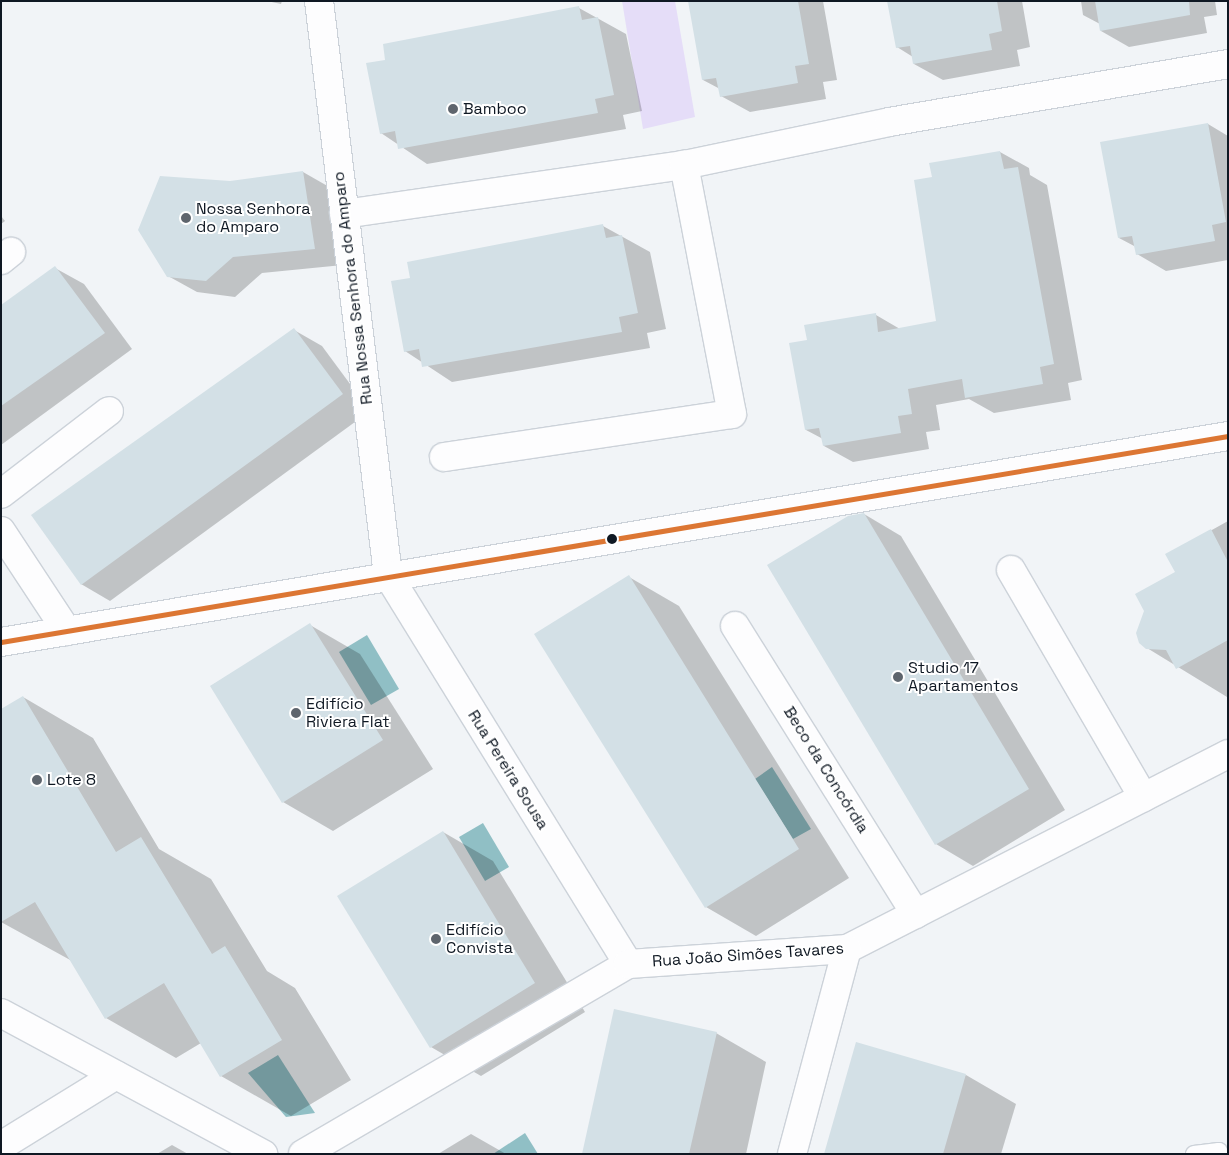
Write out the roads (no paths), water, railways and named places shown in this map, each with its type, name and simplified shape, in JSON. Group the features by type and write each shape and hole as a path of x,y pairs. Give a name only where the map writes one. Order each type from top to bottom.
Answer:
{"street":[{"name":"Rua Nossa Senhora do Amparo","path":"318,1 388,575"},
{"path":"344,214 684,165 888,122 1228,64"},
{"path":"444,457 732,414 684,165"},
{"path":"1,494 109,411"},
{"path":"1,642 388,575 1228,436"},
{"path":"1,531 67,631"},
{"path":"1011,570 1143,797"},
{"name":"Rua Pereira Sousa","path":"388,575 628,964"},
{"name":"Beco da Concórdia","path":"735,626 916,914"},
{"name":"Rua João Simões Tavares","path":"303,1154 628,964 847,949 1228,754"},
{"path":"792,1154 847,949"},
{"path":"1,1012 263,1154"},
{"path":"1,1146 116,1076"}],"lane":[{"path":"1194,1154 1219,1150 1219,1154"}],"water":[{"path":"367,635 399,689 371,705 339,652"},
{"path":"772,767 811,829 793,839 755,779"},
{"path":"483,823 509,867 485,881 459,837"},
{"path":"278,1055 315,1113 286,1117 248,1073"},
{"path":"525,1133 538,1154 493,1154"}],"place":[{"name":"Bamboo","path":"453,109"},
{"name":"Nossa Senhora do Amparo","path":"186,218"},
{"name":"Studio 17 Apartamentos","path":"898,677"},
{"name":"Edifício Riviera Flat","path":"296,713"},
{"name":"Lote 8","path":"37,780"},
{"name":"Edifício Convista","path":"436,939"}]}
